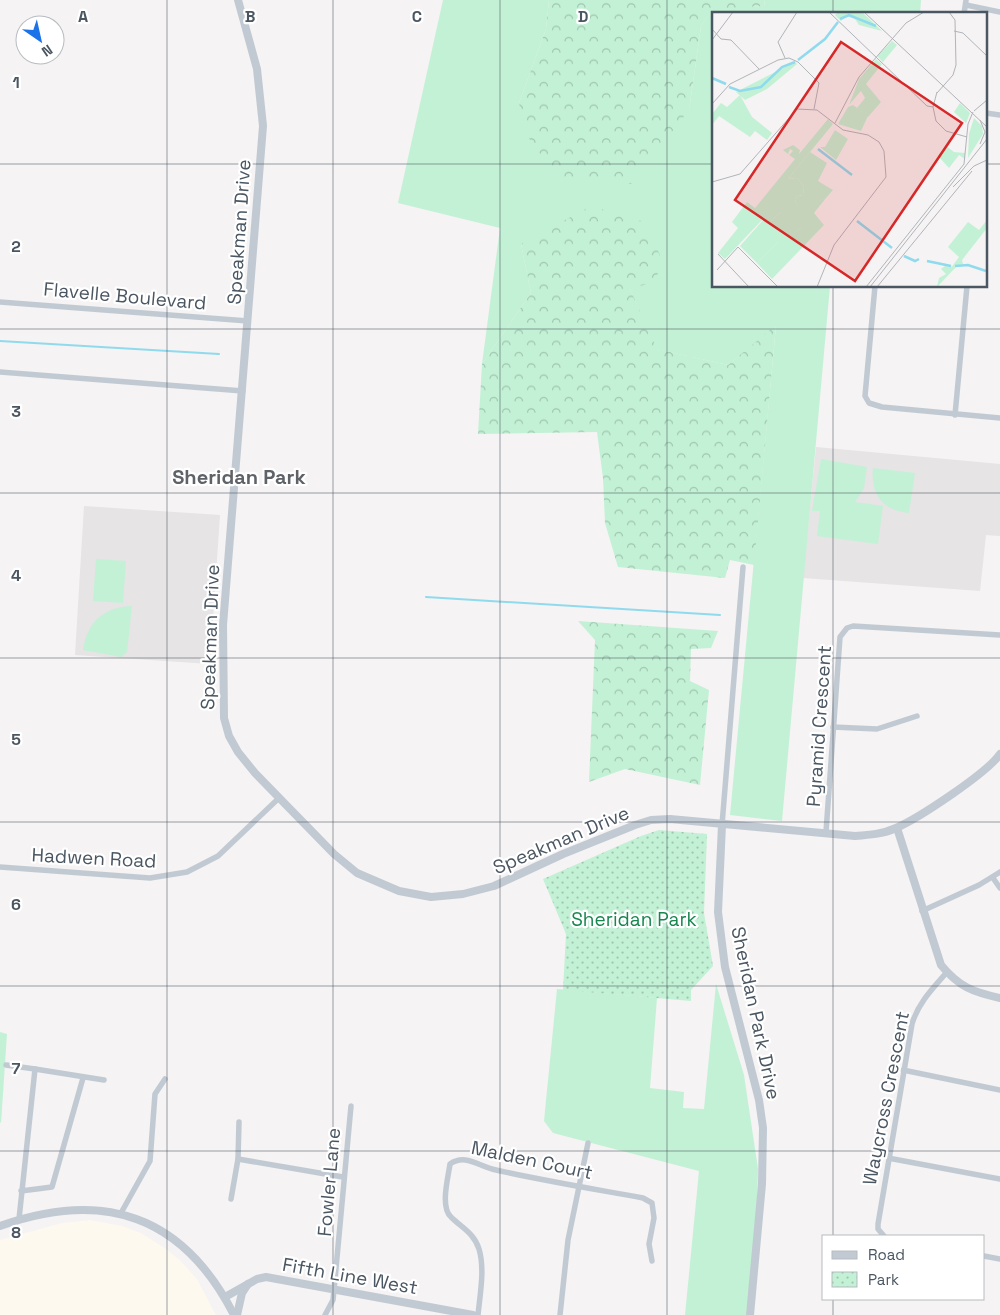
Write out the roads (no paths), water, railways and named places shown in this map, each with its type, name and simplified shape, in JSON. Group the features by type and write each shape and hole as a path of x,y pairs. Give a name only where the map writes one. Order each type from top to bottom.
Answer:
{"street":[{"name":"Speakman Drive","path":"238,0 256,69 263,126 223,625 224,718 229,736 238,752 334,854 357,873 377,884 399,891 431,897 463,894 494,886 563,854 651,820 670,819 855,836 878,834 897,828 983,772 1000,754"},
{"path":"966,3 1000,12"},
{"path":"875,288 866,396 869,403 874,406 1000,418"},
{"path":"955,415 966,288"},
{"name":"Flavelle Boulevard","path":"0,302 248,321"},
{"path":"0,372 242,391"},
{"name":"Sheridan Park Drive","path":"743,567 722,825 718,912 725,966 759,1100 763,1128 762,1184 750,1315"},
{"name":"Pyramid Crescent","path":"826,832 840,637 847,628 853,626 1000,635"},
{"path":"833,727 877,729 916,716"},
{"name":"Hadwen Road","path":"0,867 150,878 187,872 218,856 280,798"},
{"path":"897,828 935,952 947,972 970,991 1000,998"},
{"path":"922,911 992,878 1000,872"},
{"path":"992,878 1000,888"},
{"name":"Waycross Crescent","path":"883,1235 878,1229 878,1224 903,1070 915,1014 926,996 947,972"},
{"path":"6,1065 104,1080"},
{"path":"19,1219 35,1069"},
{"path":"903,1070 1000,1090"},
{"path":"21,1191 52,1187 83,1078"},
{"path":"122,1213 150,1161 155,1094 166,1079"},
{"name":"Fowler Lane","path":"325,1315 333,1300 343,1177 352,1106"},
{"path":"231,1199 238,1158 239,1122"},
{"path":"560,1315 568,1240 588,1143"},
{"path":"238,1158 343,1177"},
{"path":"888,1158 1000,1179"},
{"name":"Malden Court","path":"478,1315 481,1260 479,1248 471,1232 451,1217 447,1209 450,1164 457,1160 465,1159 495,1170 643,1198 652,1203 654,1218 649,1244 652,1261"},
{"path":"0,1226 19,1219 58,1211 85,1209 122,1213 154,1226 183,1246 203,1267 236,1315"},
{"path":"985,1256 1000,1259"},
{"name":"Fifth Line West","path":"225,1297 249,1283 266,1277 473,1315"},
{"path":"236,1315 242,1293 249,1283"}],"waterway":[{"path":"0,341 219,354"},
{"path":"426,597 720,615"}],"district":[{"name":"Sheridan Park","path":"239,477"}]}
